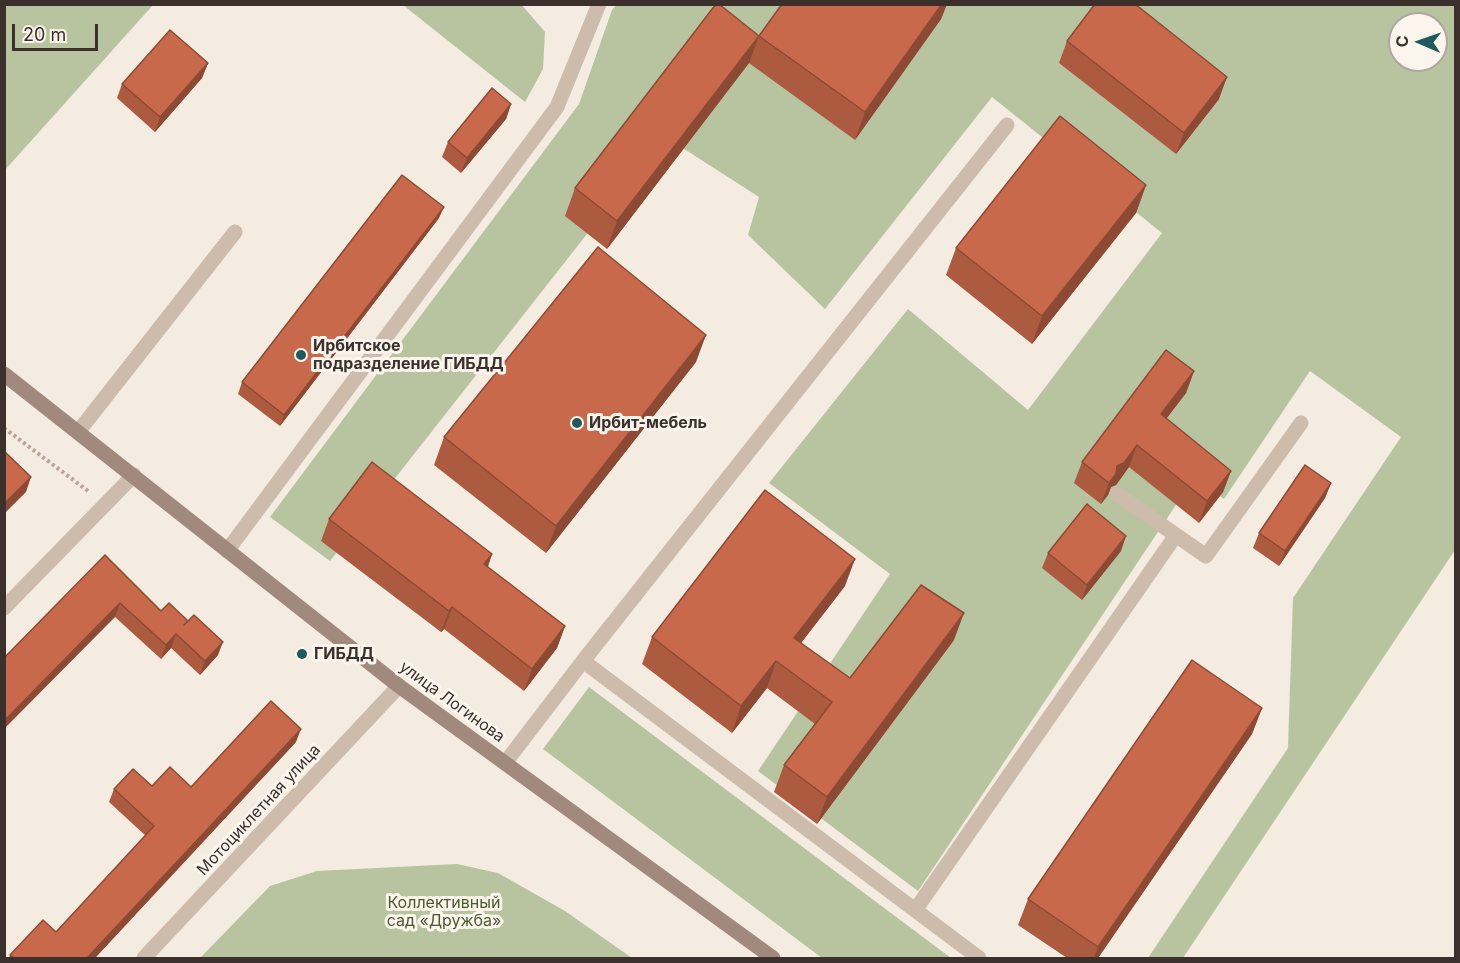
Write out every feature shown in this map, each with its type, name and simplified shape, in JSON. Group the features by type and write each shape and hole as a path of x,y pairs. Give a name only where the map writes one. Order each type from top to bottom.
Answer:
{"street":[{"path":"227,551 557,107 599,4"},
{"path":"505,763 1007,125"},
{"path":"78,432 236,232"},
{"name":"улица Логинова","path":"4,374 399,686 773,958"},
{"path":"1118,494 1206,556 1300,423"},
{"path":"4,608 134,475"},
{"path":"916,909 1176,535"},
{"path":"583,661 979,958"},
{"name":"Мотоциклетная улица","path":"144,958 399,686"}],"path":[{"path":"4,428 106,504"}],"green space":[{"path":"521,4 545,32 543,69 525,102 403,5"},
{"path":"4,5 153,5 5,170"},
{"path":"616,5 1455,5 1455,550 1183,958 1148,958 1288,748 1293,598 1401,437 1310,371 1224,499 1194,478 918,891 758,771 890,574 769,483 908,309 1028,410 1162,233 992,97 825,309 748,235 759,197 664,136 330,561 270,517 579,104 612,10"},
{"path":"589,687 951,958 822,958 543,749"},
{"name":"Коллективный сад «Дружба»","path":"457,864 498,873 565,911 632,958 200,958 270,886 317,871"}],"building":[{"path":"716,4 759,36 617,221 575,188"},
{"path":"782,4 942,4 865,112 759,36"},
{"path":"1095,4 1135,4 1227,77 1184,133 1067,41"},
{"path":"170,30 208,63 160,117 122,84"},
{"path":"492,88 511,104 467,158 448,142"},
{"path":"1060,116 1146,185 1042,316 956,248"},
{"path":"402,175 444,207 284,415 242,382"},
{"path":"598,247 706,335 556,526 444,437"},
{"path":"1166,350 1194,371 1161,414 1231,471 1207,501 1137,445 1124,463 1117,466 1116,474 1109,483 1082,462"},
{"path":"4,451 31,477 4,504"},
{"path":"372,462 492,554 484,564 565,626 532,669 452,607 449,611 329,519"},
{"path":"1305,465 1331,483 1285,551 1259,533"},
{"path":"765,490 855,559 794,638 850,678 921,585 964,613 827,797 784,765 832,702 776,661 741,706 652,637"},
{"path":"1087,504 1126,536 1087,585 1048,553"},
{"path":"105,555 161,611 169,603 188,621 194,615 223,642 205,661 176,634 166,645 120,603 4,721 4,658"},
{"path":"1192,660 1262,708 1098,947 1028,899"},
{"path":"271,701 301,729 87,958 14,958 10,955 43,920 56,932 154,826 114,789 133,769 152,786 170,767 191,787"}],"place":[{"name":"Ирбитское подразделение ГИБДД","path":"301,355"},
{"name":"Ирбит-мебель","path":"577,423"},
{"name":"ГИБДД","path":"302,654"}]}
